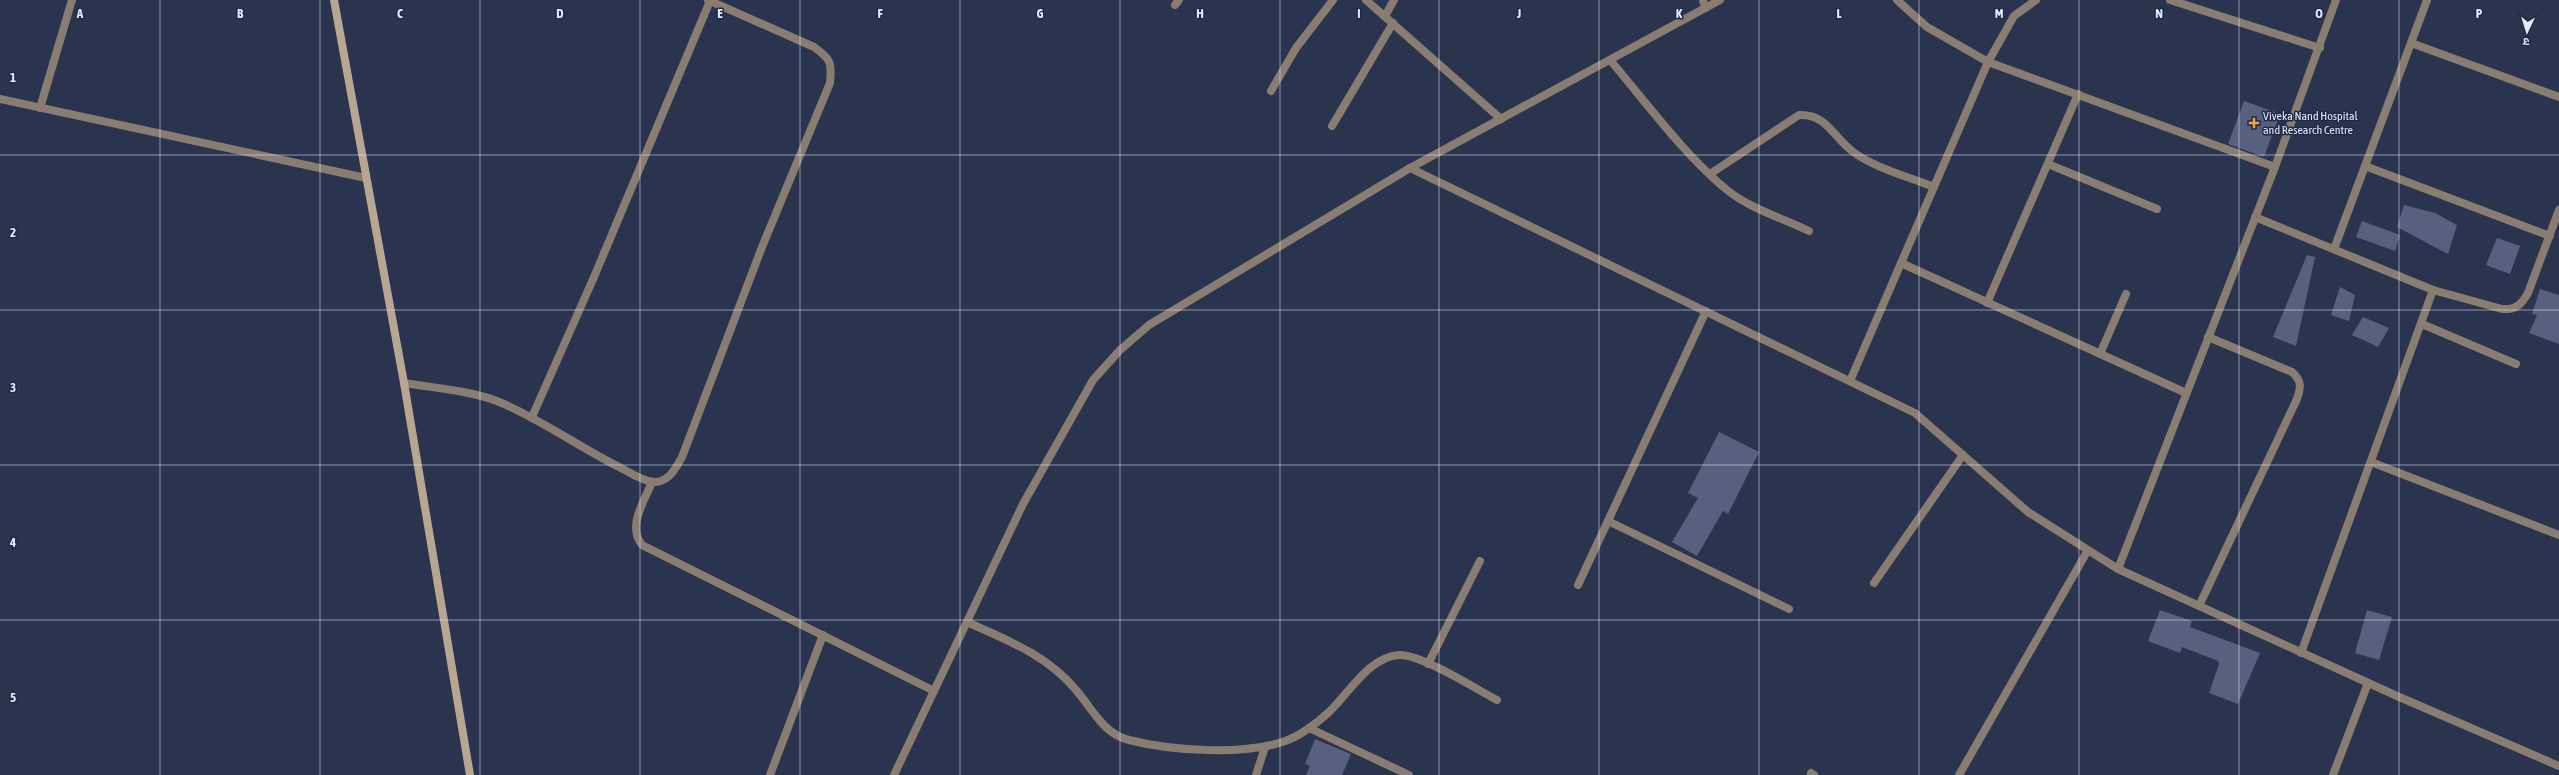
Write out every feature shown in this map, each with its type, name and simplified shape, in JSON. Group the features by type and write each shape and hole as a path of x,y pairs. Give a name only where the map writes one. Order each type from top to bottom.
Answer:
{"main road":[{"path":"334,0 404,383 470,775"}],"street":[{"path":"40,108 72,0"},
{"path":"404,383 479,396 496,401 532,417 610,463 652,482 662,481 671,475 682,457 762,247 830,83 832,68 828,57 814,47 709,0 594,277 532,417"},
{"path":"1271,91 1299,44 1333,0"},
{"path":"1366,0 1501,119"},
{"path":"1385,16 1394,0"},
{"path":"894,775 1023,504 1093,380 1120,350 1149,325 1410,168 1610,60 1704,4 1720,0"},
{"path":"1897,0 1927,26 1988,62 2275,167"},
{"path":"1850,381 1988,62 2014,16 2036,0"},
{"path":"2170,0 2320,48"},
{"path":"2118,569 2275,167 2320,48 2336,0"},
{"path":"2334,249 2427,0"},
{"path":"1332,126 1393,23"},
{"path":"2411,43 2559,97"},
{"path":"1610,60 1710,174 1738,198 1809,231"},
{"path":"1987,303 2078,94"},
{"path":"0,99 366,178"},
{"path":"1710,174 1799,115 1813,114 1823,121 1853,152 1934,187"},
{"path":"2048,164 2157,209"},
{"path":"2365,166 2550,236"},
{"path":"1410,168 1915,413 2028,512 2118,569 2368,683 2559,766"},
{"path":"2255,217 2433,290 2502,309 2512,310 2522,305 2528,293 2559,210"},
{"path":"1901,263 2186,394"},
{"path":"2301,653 2422,324 2433,290"},
{"path":"2100,354 2126,294"},
{"path":"1578,585 1706,311"},
{"path":"2422,324 2516,364"},
{"path":"2199,606 2297,399 2301,386 2300,379 2292,372 2208,337"},
{"path":"1874,583 1963,455"},
{"path":"2371,462 2559,535"},
{"path":"652,482 634,528 636,537 642,545 934,691"},
{"path":"1608,521 1789,609"},
{"path":"1959,775 2088,550"},
{"path":"1428,664 1480,562"},
{"path":"967,622 1034,653 1051,665 1064,675 1114,735 1133,741 1190,749 1265,747 1289,739 1309,728 1329,712 1374,665 1386,656 1402,655 1428,664 1498,700"},
{"path":"770,775 823,635"},
{"path":"2333,775 2368,683"},
{"path":"1309,728 1409,775"},
{"path":"1256,775 1265,747"}],"building":[{"path":"2244,101 2280,114 2264,157 2228,144"},
{"path":"2404,205 2435,213 2457,225 2448,254 2397,227"},
{"path":"2362,221 2400,235 2395,251 2356,237"},
{"path":"2497,238 2520,246 2510,274 2486,265"},
{"path":"2307,255 2315,257 2296,346 2273,337"},
{"path":"2340,287 2355,295 2349,321 2331,315"},
{"path":"2540,289 2559,295 2559,344 2529,333 2537,315 2532,314"},
{"path":"2363,317 2389,328 2378,347 2352,335"},
{"path":"1719,432 1759,452 1728,514 1723,511 1697,556 1672,542 1698,498 1688,493"},
{"path":"2160,610 2192,621 2190,627 2260,653 2238,704 2209,693 2219,664 2218,661 2182,647 2180,653 2148,641"},
{"path":"2367,610 2392,617 2379,660 2355,653"},
{"path":"1315,739 1351,754 1342,775 1306,775 1310,766 1305,764"}],"place":[{"name":"Viveka Nand Hospital and Research Centre","path":"2254,123"}]}
